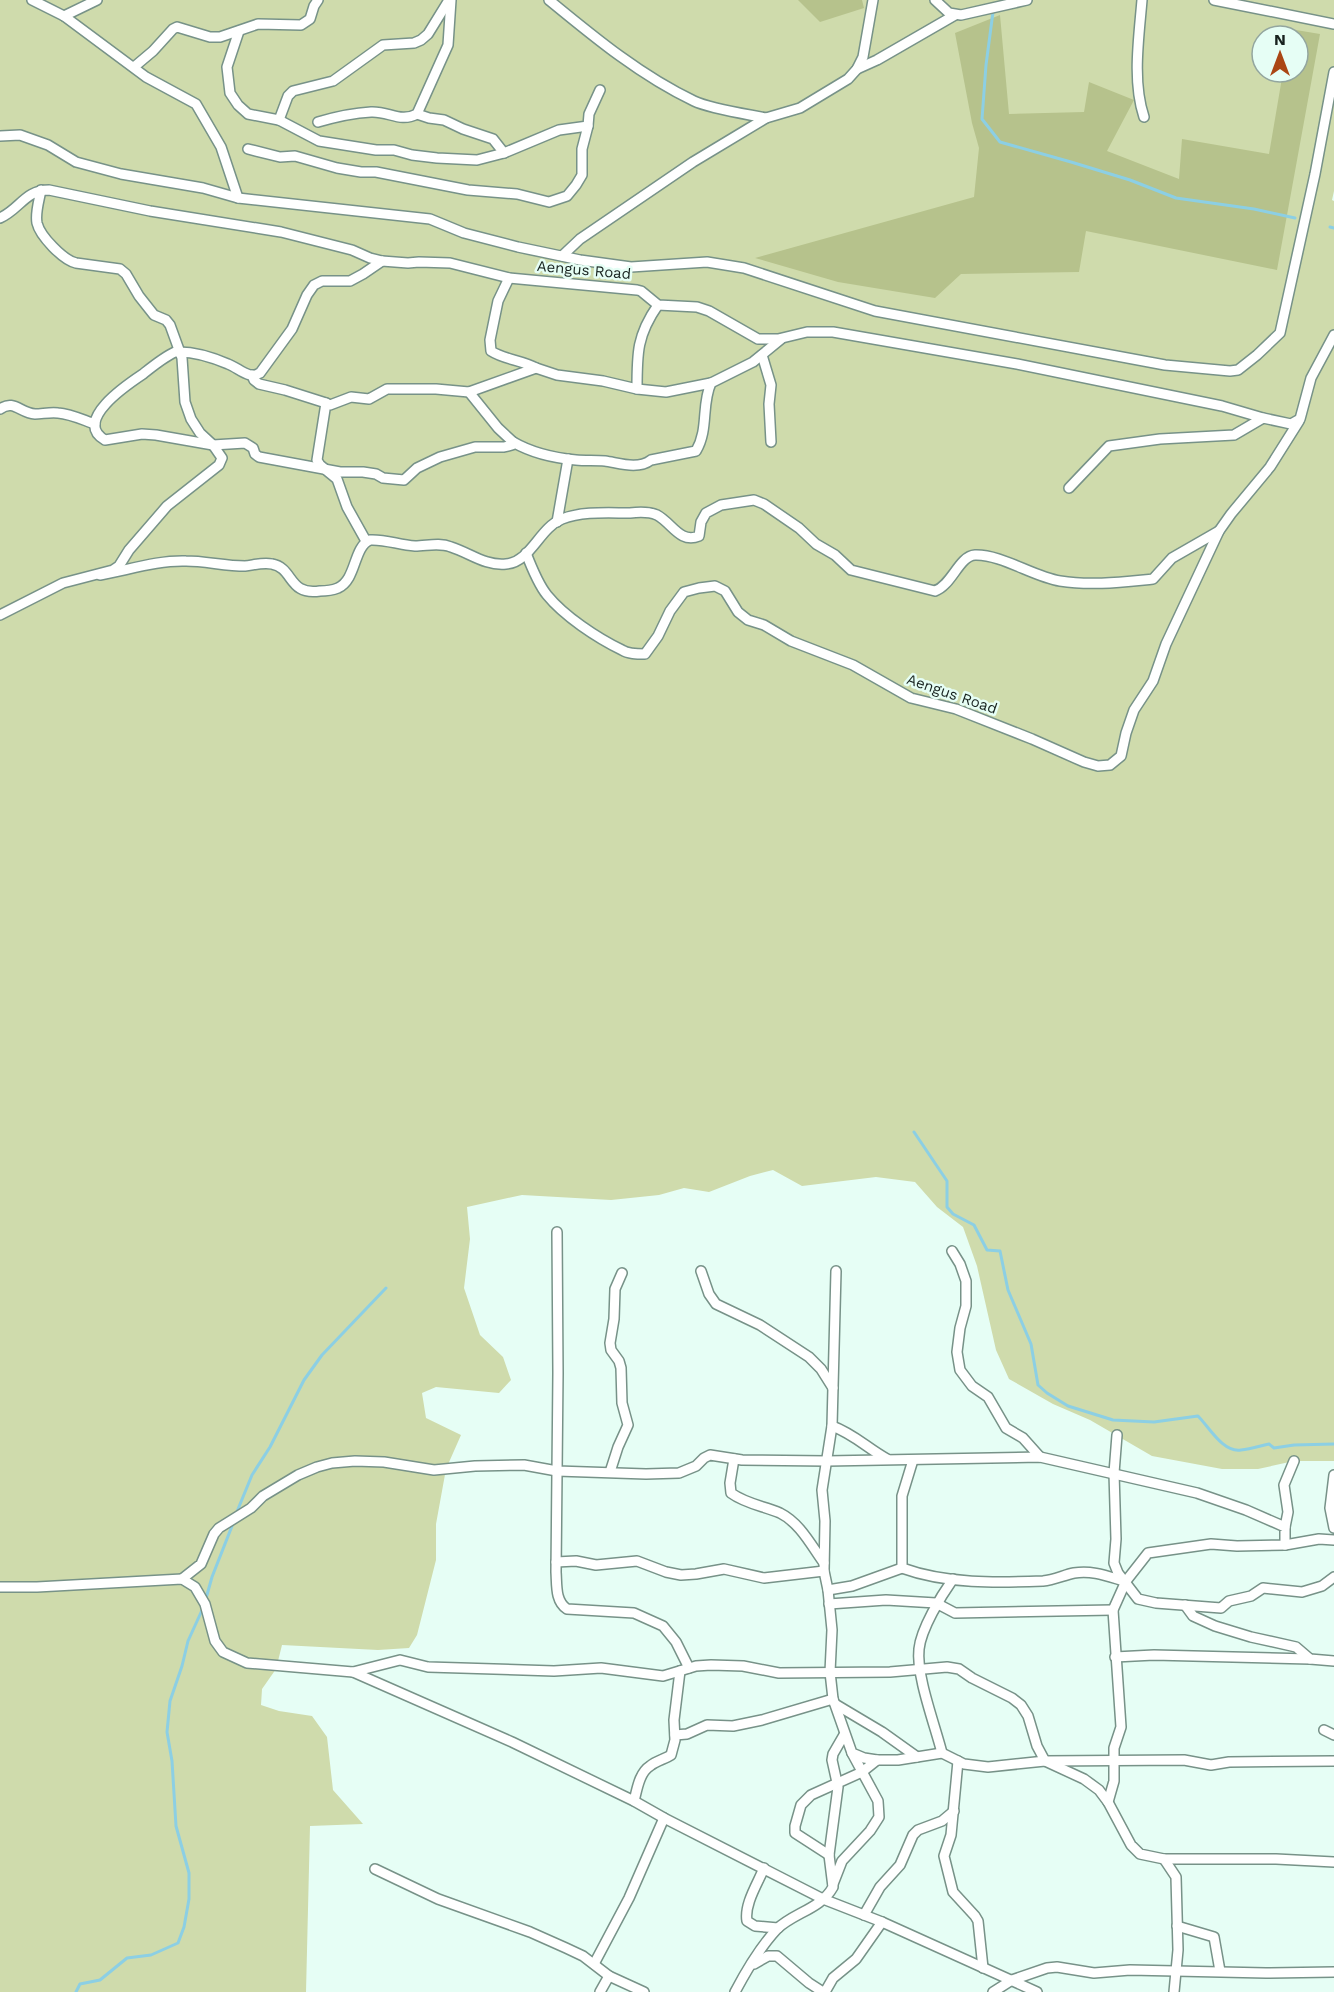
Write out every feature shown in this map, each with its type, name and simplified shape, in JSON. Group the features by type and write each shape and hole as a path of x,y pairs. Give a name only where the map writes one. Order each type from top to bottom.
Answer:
{"street":[{"path":"32,0 64,16 146,77 196,104 221,147 238,198"},
{"path":"134,67 177,27 210,37 220,37 258,24 301,25 310,19 318,0"},
{"path":"279,120 288,96 293,91 333,81 383,45 414,43 421,40 428,34 450,0"},
{"path":"318,122 341,115 373,111 388,113 399,118 409,118 417,114 448,45 450,0"},
{"path":"549,0 589,33 651,77 696,102 766,118"},
{"path":"562,256 580,239 693,162 766,118 800,108 848,79 857,69 862,57 873,0"},
{"path":"935,0 949,13 955,15 1027,0"},
{"path":"1142,0 1138,61 1139,101 1144,117"},
{"path":"1214,0 1334,24"},
{"path":"64,16 92,1"},
{"path":"857,69 955,15"},
{"path":"239,31 227,67 230,93 238,105 248,114 279,120 319,141 437,158 477,160 504,153 559,130 588,126"},
{"path":"0,136 20,135 48,145 76,162 100,169 203,188 238,198 430,219 464,233 562,256 631,267 707,262 724,264 744,268 875,311 1165,365 1230,371 1238,370 1280,333 1315,174 1334,72"},
{"path":"248,149 280,158 295,156 319,164 361,172 376,172 468,190 518,194 549,202 567,196 582,175 582,149 589,114 600,90"},
{"path":"417,114 444,120 493,140 504,153"},
{"path":"0,218 7,215 34,192 41,190 37,222 59,254 69,261 120,269 126,274 154,315 170,325 180,352 184,402 190,418 222,458 219,465 167,506 129,550 119,566 100,575"},
{"name":"Aengus Road","path":"41,190 150,211 281,232 352,250 382,261 450,263 509,278 637,290 658,305 698,308 718,315 758,339 782,338 821,331 941,350 1222,406 1291,424 1300,419"},
{"path":"252,375 260,373 292,329 314,285 322,281 350,281 382,261"},
{"path":"509,278 498,301 490,351 500,357 527,363 557,375 666,392 711,383 746,366 782,338"},
{"path":"637,388 637,352 647,321 658,305"},
{"name":"Aengus Road","path":"526,553 545,593 600,637 623,651 645,654 684,592 715,586 725,591 738,612 748,620 764,625 791,641 853,665 911,698 956,709 1084,762 1110,765 1121,756 1124,750 1126,733 1134,710 1153,681 1166,644 1219,531 1270,467 1300,419 1311,378 1334,335"},
{"path":"513,442 512,445 504,447 475,447 440,457 417,468 404,480 388,479 363,472 326,470 259,457 255,454 254,448 244,443 213,445 142,434 105,440 96,432 94,424 99,413 114,394 171,354 180,352 214,359 252,375 259,384 334,404 351,398 369,399 387,389 469,392 536,368"},
{"path":"762,355 771,385 769,404 771,442"},
{"path":"469,392 498,428 513,442 525,449 568,459 602,460 626,465 645,464 651,460 694,452 704,429 704,406 711,383"},
{"path":"326,403 316,456 320,465 337,479 346,507 366,541"},
{"path":"0,409 14,405 33,414 56,412 94,424"},
{"path":"1069,488 1109,446 1160,439 1234,435 1263,418"},
{"path":"557,522 568,459"},
{"path":"366,541 376,540 416,546 443,544 483,562 500,564 517,562 557,522 572,517 638,512 656,515 684,538 693,538 699,536 705,513 721,505 754,500 764,504 799,528 851,570 935,591 943,587 967,557 976,555 990,557 1058,581 1100,584 1153,579 1172,558 1219,531"},
{"path":"0,615 63,583 152,564 184,560 246,566 275,564 304,591 318,592 339,588 347,581 366,541"},
{"path":"557,1232 556,1562 558,1597 561,1605 567,1609 634,1613 663,1626 676,1642 685,1669 674,1720 675,1735 671,1755 650,1765 645,1770 634,1801"},
{"path":"952,1251 966,1281 966,1306 957,1352 960,1370 972,1386 988,1398 1006,1428 1023,1438 1040,1457"},
{"path":"701,1271 709,1294 716,1304 760,1325 809,1357 821,1369 833,1388"},
{"path":"735,1992 765,1944 778,1928 823,1899 831,1890 842,1861 870,1831 879,1817 878,1801 844,1735 834,1702 830,1672 832,1630 824,1567 825,1521 822,1490 832,1426 836,1271"},
{"path":"610,1472 628,1425 622,1403 621,1368 611,1350 610,1343 615,1289 622,1273"},
{"path":"832,1426 849,1432 865,1446 889,1460"},
{"path":"1117,1435 1114,1473 1116,1539 1114,1563 1118,1573 1138,1599 1155,1604 1221,1608 1229,1601 1251,1596 1263,1588 1302,1592 1322,1586 1334,1577"},
{"path":"182,1579 201,1564 219,1528 251,1508 263,1496 298,1475 332,1463 375,1461 434,1470 510,1465 556,1471 679,1473 696,1466 710,1455 735,1459 827,1461 1040,1457 1197,1493 1246,1510 1285,1527"},
{"path":"735,1459 730,1483 731,1493 792,1520 824,1567"},
{"path":"902,1568 902,1496 913,1460"},
{"path":"1285,1545 1288,1512 1284,1485 1294,1461"},
{"path":"1334,1476 1330,1508 1334,1528"},
{"path":"1108,1802 1114,1781 1114,1748 1121,1727 1113,1610 1126,1581 1148,1553 1210,1544 1285,1545 1319,1539 1334,1540"},
{"path":"556,1562 576,1561 596,1565 638,1561 681,1575 724,1569 764,1578 824,1567"},
{"path":"828,1590 852,1586 902,1568 938,1577 973,1581 1046,1581 1074,1573 1094,1572 1126,1581"},
{"path":"0,1587 182,1579 195,1587 205,1604 215,1641 223,1652 247,1663 353,1672 512,1742 634,1801 823,1899 882,1922 1037,1992"},
{"path":"942,1753 919,1669 919,1647 936,1603 953,1579"},
{"path":"829,1604 886,1600 936,1603 955,1613 1113,1610"},
{"path":"1185,1605 1193,1616 1215,1626 1296,1647 1310,1659"},
{"path":"1115,1657 1334,1661"},
{"path":"353,1672 400,1660 428,1667 554,1671 601,1668 663,1676 685,1669 720,1665 743,1666 779,1673 890,1672 947,1667 959,1669 1012,1698 1020,1705 1028,1716 1037,1746 1045,1761 1084,1779 1099,1790 1134,1850 1150,1857 1164,1859 1276,1859 1334,1862"},
{"path":"675,1735 687,1734 707,1725 733,1726 834,1702 917,1757"},
{"path":"1324,1730 1334,1735"},
{"path":"833,1884 829,1856 834,1831 837,1783 832,1760 844,1735"},
{"path":"852,1753 877,1760 942,1753 971,1766 988,1767 1045,1761 1184,1760 1211,1765 1229,1762 1334,1761"},
{"path":"829,1856 795,1833 801,1805 811,1795 862,1772 877,1760"},
{"path":"958,1761 951,1835 946,1846 945,1860 953,1892 978,1921 982,1968"},
{"path":"864,1915 880,1887 900,1865 913,1835 918,1830 942,1821 954,1811"},
{"path":"594,1964 629,1898 664,1818"},
{"path":"1164,1859 1176,1877 1178,1950 1174,1992"},
{"path":"764,1868 746,1917 747,1921 755,1926 778,1928"},
{"path":"375,1869 438,1899 530,1932 583,1956 609,1976 644,1992"},
{"path":"752,1965 768,1956 777,1956 809,1983 824,1992 833,1978 856,1959 882,1922"},
{"path":"1177,1926 1214,1937 1220,1971"},
{"path":"993,1992 1012,1980 1047,1968 1057,1967 1094,1973 1130,1970 1334,1972"},
{"path":"600,1992 609,1976"}],"green space":[{"path":"0,0 1334,0 1334,191 1332,200 1334,201 1334,1461 1294,1461 1258,1469 1222,1469 1152,1456 1090,1420 1053,1404 1009,1379 996,1350 977,1266 963,1227 937,1207 915,1182 876,1177 802,1186 773,1170 750,1176 709,1192 684,1188 659,1195 611,1200 522,1195 467,1207 470,1239 464,1288 480,1335 503,1357 511,1380 499,1393 436,1387 422,1393 426,1418 461,1435 446,1469 436,1524 436,1560 417,1635 409,1648 378,1650 282,1645 276,1669 262,1689 261,1705 279,1711 312,1716 327,1737 333,1790 363,1824 310,1826 306,1992 0,1992"},
{"path":"798,0 862,0 864,8 820,22"},
{"path":"1000,15 1009,114 1084,112 1089,82 1134,100 1107,151 1179,179 1182,139 1269,154 1281,84 1310,84 1310,32 1320,34 1277,270 1086,231 1079,272 961,274 935,298 838,282 755,258 974,197 979,148 955,33"}],"waterway":[{"path":"993,12 982,119 1000,142 1130,180 1176,198 1254,209 1295,218"},
{"path":"1330,227 1334,228"},
{"path":"914,1132 947,1181 947,1207 953,1214 974,1225 987,1250 1000,1251 1008,1290 1031,1344 1038,1385 1047,1393 1068,1406 1113,1420 1154,1422 1198,1416 1222,1443 1234,1450 1269,1444 1274,1448 1334,1444"},
{"path":"236,1514 252,1475 270,1447 304,1380 322,1355 386,1288"},
{"path":"205,1602 212,1577 234,1521"},
{"path":"76,1992 80,1984 100,1980 127,1958 151,1955 178,1943 184,1927 189,1899 189,1873 176,1826 172,1761 167,1732 170,1701 188,1641 203,1608"}]}
